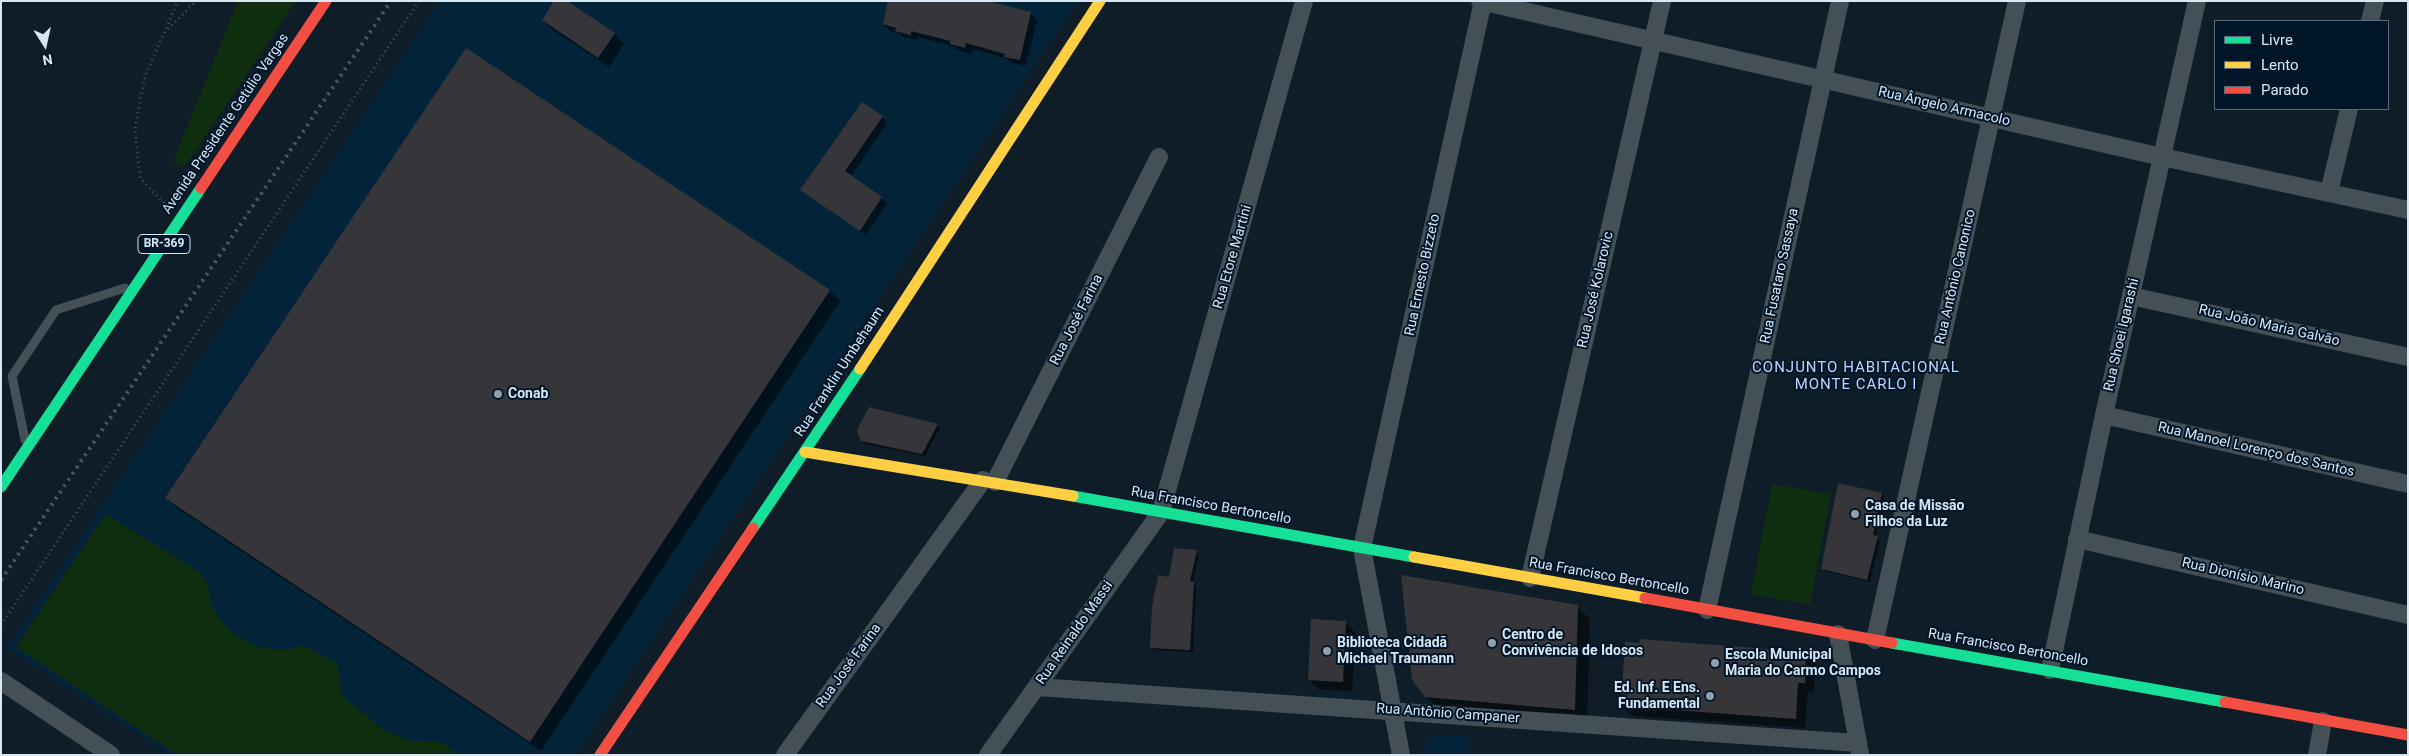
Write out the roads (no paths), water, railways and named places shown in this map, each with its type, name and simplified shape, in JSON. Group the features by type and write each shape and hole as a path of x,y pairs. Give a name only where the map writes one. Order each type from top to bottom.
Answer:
{"street":[{"name":"Avenida Presidente Getúlio Vargas","path":"1,487 326,1"},
{"name":"Rua Franklin Umbehaum","path":"600,755 805,452 1100,1"},
{"name":"Rua Etore Martini","path":"1161,512 1304,1"},
{"name":"Rua Ângelo Armacolo","path":"1482,1 1653,42 2408,210"},
{"name":"Rua Ernesto Bizzeto","path":"1362,548 1482,1"},
{"name":"Rua José Kolarovic","path":"1530,578 1662,1"},
{"name":"Rua Fusataro Sassaya","path":"1707,610 1840,1"},
{"name":"Rua Antônio Canonico","path":"1875,640 2017,1"},
{"name":"Rua Shoei Igarashi","path":"2050,670 2104,416 2197,1"},
{"path":"2370,20 2375,1"},
{"path":"2329,192 2349,110"},
{"name":"Rua José Farina","path":"785,755 989,481 1160,158"},
{"name":"Rua João Maria Galvão","path":"2131,296 2408,357"},
{"name":"Rua Manoel Lorenço dos Santos","path":"2104,416 2408,484"},
{"name":"Rua Francisco Bertoncello","path":"805,452 989,481 2408,735"},
{"name":"Rua Reinaldo Massi","path":"988,755 1161,512"},
{"name":"Rua Dionísio Marino","path":"2077,539 2408,615"},
{"path":"1362,548 1401,755"},
{"path":"1838,634 1859,749"},
{"path":"1,681 111,755"},
{"name":"Rua Antônio Campaner","path":"1037,687 1392,710 1859,749"},
{"path":"2317,755 2323,721"}],"lane":[{"path":"27,449 12,376 56,310 137,284"}],"railway":[{"path":"1,580 391,1"}],"place":[{"name":"Conab","path":"498,394"},
{"name":"Casa de Missão Filhos da Luz","path":"1855,514"},
{"name":"Centro de Convivência de Idosos","path":"1492,643"},
{"name":"Biblioteca Cidadã Michael Traumann","path":"1327,651"},
{"name":"Escola Municipal Maria do Carmo Campos","path":"1715,663"},
{"name":"Ed. Inf. E Ens. Fundamental","path":"1710,696"}],"district":[{"name":"CONJUNTO HABITACIONAL MONTE CARLO I","path":"1856,376"}]}
